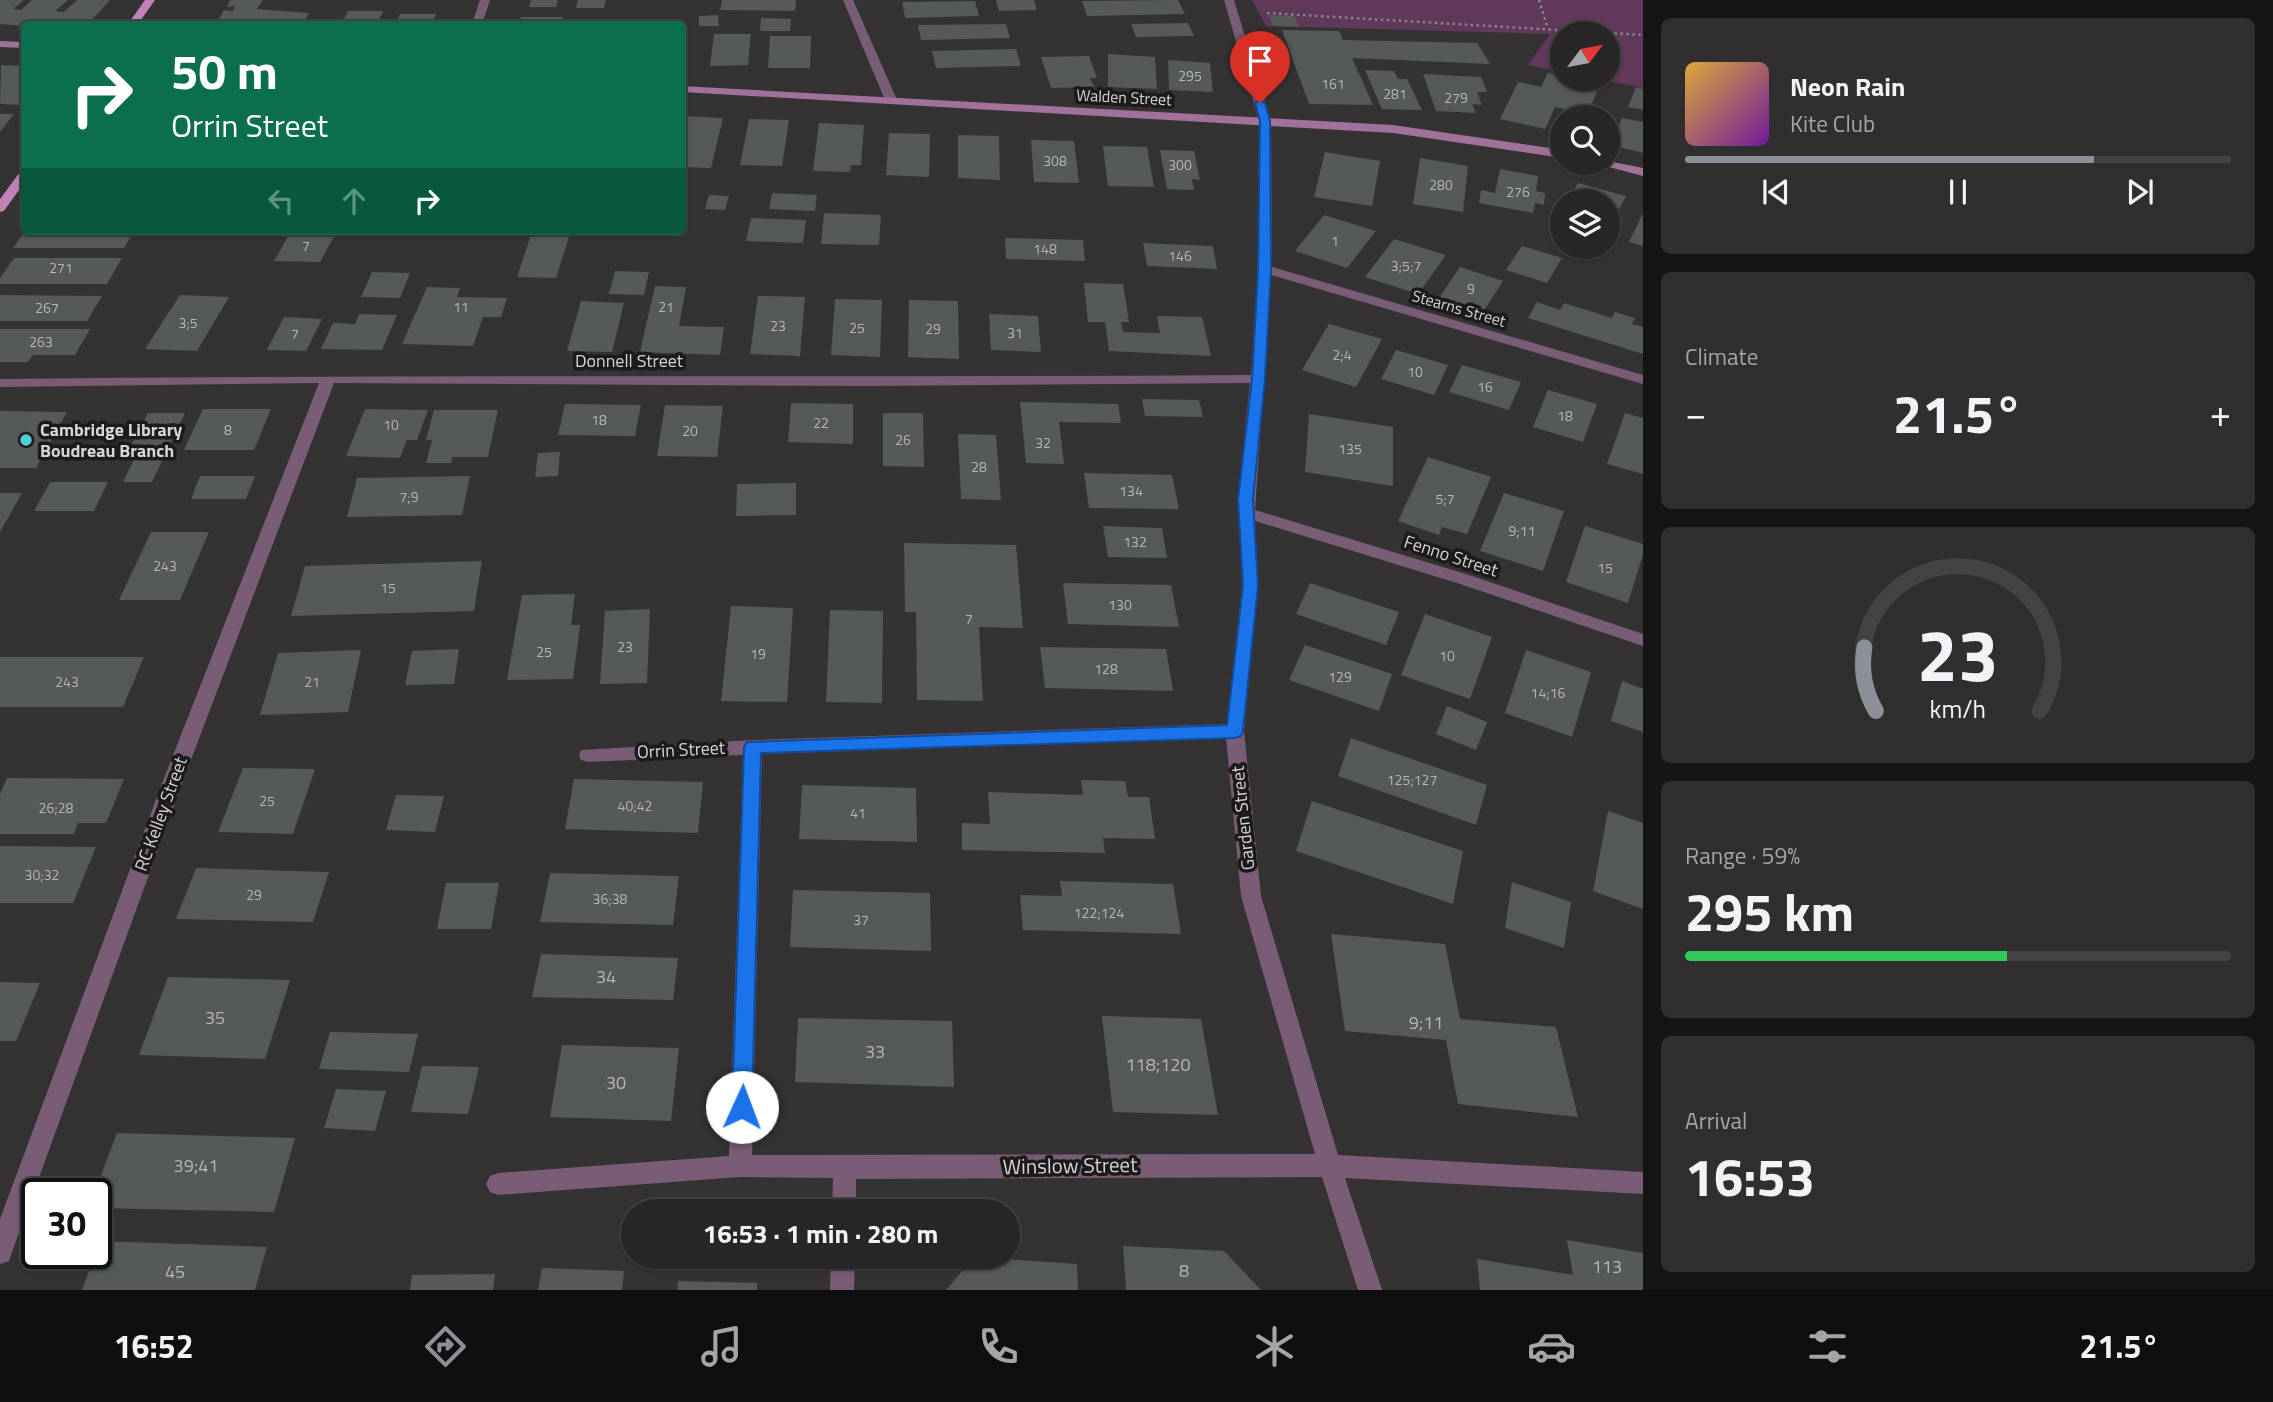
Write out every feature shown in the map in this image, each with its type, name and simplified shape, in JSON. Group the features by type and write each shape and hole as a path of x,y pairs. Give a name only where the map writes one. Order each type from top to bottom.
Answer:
{"main road":[{"path":"135,21 150,0"},
{"path":"0,208 21,179"}],"street":[{"path":"478,21 485,0"},
{"path":"848,0 891,100"},
{"name":"Garden Street","path":"1230,0 1265,121 1265,270 1246,513 1250,586 1235,731 1251,896 1330,1167 1370,1290"},
{"path":"0,44 21,45"},
{"name":"Walden Street","path":"686,89 1393,129 1550,151"},
{"path":"1620,167 1643,172"},
{"name":"Stearns Street","path":"1265,270 1643,380"},
{"name":"Donnell Street","path":"0,383 328,379 853,382 1258,379"},
{"name":"RC Kelley Street","path":"0,1252 171,786 328,379"},
{"name":"Fenno Street","path":"1246,513 1463,579 1643,640"},
{"name":"Orrin Street","path":"588,755 1235,731"},
{"path":"740,1166 752,747"},
{"name":"Winslow Street","path":"498,1184 740,1166 1259,1164 1643,1183"},
{"path":"844,1199 845,1167"},
{"path":"842,1290 843,1269"}],"path":[{"path":"1539,0 1548,29"},
{"path":"1234,12 1643,35"}],"shaded area":[{"path":"1252,0 1643,0 1643,88 1620,84 1620,21 1550,21 1550,34 1266,26"},
{"path":"1550,34 1550,69 1528,65"}],"building":[{"path":"0,0 24,0 13,9 21,10 32,0 68,0 55,11 64,12 77,0 110,0 91,21 21,21 21,26 0,24"},
{"path":"230,0 263,0 257,9 309,13 305,21 218,21 224,10 233,11 235,6 227,7"},
{"path":"531,0 558,0 556,7 529,7"},
{"path":"578,0 606,0 604,8 576,8"},
{"path":"722,0 796,0 795,11 720,10"},
{"path":"996,0 1034,0 1037,10 999,11"},
{"path":"1178,0 1185,14 1087,16 1082,1"},
{"path":"975,1 979,16 905,18 902,2"},
{"path":"348,11 383,11 378,21 343,21"},
{"path":"400,14 436,14 432,21 396,21"},
{"path":"718,15 719,26 699,26 699,16"},
{"path":"1268,15 1295,16 1299,27 1273,26"},
{"path":"521,17 563,17 562,21 520,21"},
{"path":"761,18 791,19 790,31 760,31"},
{"path":"1188,23 1194,36 1136,37 1131,24"},
{"path":"1006,24 1010,38 921,40 918,25"},
{"path":"1282,30 1339,31 1343,40 1477,43 1490,64 1352,58 1373,105 1309,104"},
{"path":"714,34 751,34 748,65 710,66"},
{"path":"770,36 811,36 810,68 768,68"},
{"path":"1016,49 1021,66 936,68 932,51"},
{"path":"1108,54 1155,57 1157,89 1108,87"},
{"path":"1089,56 1097,78 1090,78 1094,87 1051,88 1041,57"},
{"path":"1168,60 1210,63 1213,92 1169,90"},
{"path":"1,65 21,66 21,105 0,104"},
{"path":"1365,70 1394,71 1398,79 1407,79 1422,110 1382,109"},
{"path":"1548,73 1550,91 1597,91 1591,105 1550,105 1550,118 1545,129 1500,119 1518,82 1541,87"},
{"path":"1423,74 1481,77 1487,92 1477,92 1482,105 1472,104 1476,113 1436,111"},
{"path":"1636,87 1643,89 1643,110 1628,107"},
{"path":"0,114 14,114 0,132"},
{"path":"686,116 723,118 711,168 686,167"},
{"path":"1622,118 1643,122 1643,153 1620,147"},
{"path":"749,119 789,120 782,166 740,165"},
{"path":"819,123 864,125 861,165 851,165 850,172 813,171"},
{"path":"889,133 930,134 929,177 886,175"},
{"path":"958,135 999,136 1000,180 958,178"},
{"path":"1031,140 1074,141 1079,183 1034,182"},
{"path":"1103,146 1147,147 1154,187 1108,186"},
{"path":"1160,150 1194,151 1200,180 1192,179 1194,190 1167,189"},
{"path":"1325,152 1380,161 1372,206 1314,197"},
{"path":"1420,158 1468,166 1463,212 1413,204"},
{"path":"1500,169 1538,176 1536,191 1545,193 1544,205 1535,203 1533,213 1479,203 1481,190 1495,193"},
{"path":"1578,183 1600,189 1575,189"},
{"path":"772,193 817,195 815,211 769,209"},
{"path":"1620,194 1626,196 1620,207"},
{"path":"709,195 729,196 725,210 705,209"},
{"path":"824,213 881,215 879,245 821,244"},
{"path":"1643,213 1643,246 1629,242"},
{"path":"1324,215 1376,231 1347,268 1295,251"},
{"path":"751,218 806,220 803,243 746,241"},
{"path":"22,235 132,235 124,248 13,248"},
{"path":"289,235 335,235 320,262 274,261"},
{"path":"531,235 570,235 556,278 517,277"},
{"path":"1005,238 1083,240 1085,261 1006,259"},
{"path":"1394,239 1446,255 1418,294 1365,277"},
{"path":"1143,243 1213,246 1217,269 1147,266"},
{"path":"1522,246 1550,254 1550,259 1561,259 1547,283 1506,270"},
{"path":"14,258 122,258 107,284 0,284 0,278"},
{"path":"1460,267 1503,281 1483,312 1439,298"},
{"path":"615,271 649,272 644,295 609,294"},
{"path":"372,272 410,273 400,298 361,297"},
{"path":"1084,283 1123,284 1129,322 1121,322 1123,332 1160,333 1157,316 1202,317 1211,356 1109,351 1105,322 1088,322"},
{"path":"655,286 686,287 679,326 724,327 720,355 640,352"},
{"path":"427,287 460,288 457,297 507,298 501,317 483,317 473,346 402,344"},
{"path":"0,295 102,296 87,321 0,321"},
{"path":"180,295 229,297 197,351 145,349"},
{"path":"758,296 805,297 800,356 750,354"},
{"path":"835,299 882,300 880,357 831,355"},
{"path":"909,300 958,301 959,359 908,357"},
{"path":"581,301 624,303 612,352 567,351"},
{"path":"1537,302 1560,310 1564,303 1612,318 1615,312 1635,318 1632,324 1643,327 1643,354 1528,318"},
{"path":"359,314 397,315 382,350 321,349 333,323 355,324"},
{"path":"989,314 1038,316 1041,352 991,350"},
{"path":"284,317 322,319 306,351 267,350"},
{"path":"1329,324 1382,339 1356,387 1302,370"},
{"path":"0,329 90,329 75,355 33,355 28,362 0,362"},
{"path":"1396,350 1448,365 1434,395 1381,379"},
{"path":"1462,365 1521,382 1509,410 1449,392"},
{"path":"1548,390 1597,404 1583,442 1533,427"},
{"path":"1142,399 1199,400 1203,417 1145,416"},
{"path":"1020,402 1118,404 1121,423 1059,422 1064,464 1026,463"},
{"path":"791,403 853,404 853,444 788,442"},
{"path":"565,404 641,405 635,436 558,435"},
{"path":"665,405 723,406 717,457 657,456"},
{"path":"203,409 271,409 254,450 184,450"},
{"path":"365,409 428,410 417,440 407,440 400,458 346,456"},
{"path":"434,410 498,410 488,457 452,457 451,463 426,463 432,440 426,440"},
{"name":"Cambridge Library Boudreau Branch","path":"0,411 67,412 36,468 0,468"},
{"path":"148,413 185,413 152,482 123,482 135,457 125,457"},
{"path":"883,413 923,413 924,467 883,466"},
{"path":"1625,413 1643,418 1643,474 1607,464"},
{"path":"1309,414 1393,427 1393,486 1305,472"},
{"path":"958,434 996,435 1001,500 961,499"},
{"path":"560,452 558,476 535,477 538,453"},
{"path":"1428,457 1491,477 1467,534 1442,527 1439,535 1398,521"},
{"path":"1084,473 1172,475 1179,509 1089,508"},
{"path":"200,476 255,476 246,499 191,499"},
{"path":"470,476 462,515 347,517 357,478"},
{"path":"50,482 108,482 94,511 34,511"},
{"path":"796,483 796,515 736,516 737,484"},
{"path":"0,493 22,493 0,532"},
{"path":"1504,493 1564,511 1543,571 1480,551"},
{"path":"1103,526 1162,528 1167,558 1108,557"},
{"path":"1585,526 1643,544 1643,554 1628,603 1566,582"},
{"path":"151,532 209,532 180,600 119,600"},
{"path":"904,543 1016,545 1023,628 979,627 983,701 917,700 916,612 905,612"},
{"path":"482,561 474,611 291,616 305,566"},
{"path":"1063,583 1171,585 1179,627 1068,624"},
{"path":"1310,583 1399,612 1386,645 1296,614"},
{"path":"575,594 571,625 580,625 573,679 507,680 522,595"},
{"path":"731,606 793,608 787,702 721,701"},
{"path":"650,609 647,683 600,684 605,611"},
{"path":"830,610 883,611 882,703 826,702"},
{"path":"1425,614 1492,637 1470,699 1401,675"},
{"path":"1305,645 1392,674 1379,711 1289,680"},
{"path":"1040,647 1166,649 1173,691 1045,688"},
{"path":"459,649 454,684 405,685 412,651"},
{"path":"361,650 348,712 260,715 278,653"},
{"path":"1526,650 1591,672 1572,737 1505,713"},
{"path":"0,657 144,657 123,707 0,707"},
{"path":"1622,681 1643,689 1643,732 1611,721"},
{"path":"1447,706 1487,722 1476,750 1436,734"},
{"path":"1351,738 1487,785 1476,825 1338,776"},
{"path":"243,768 315,769 293,834 218,832"},
{"path":"7,778 124,779 106,823 78,823 74,834 0,834 0,794"},
{"path":"574,779 703,782 698,833 565,829"},
{"path":"1081,780 1125,781 1128,797 1149,797 1155,839 1103,838 1105,853 962,850 962,823 990,824 988,792 1083,795"},
{"path":"802,785 916,788 917,842 799,839"},
{"path":"396,795 444,796 435,832 386,830"},
{"path":"1312,801 1463,851 1453,904 1296,851"},
{"path":"1608,811 1643,823 1643,909 1593,891"},
{"path":"0,846 96,847 73,903 0,903"},
{"path":"196,868 329,872 313,922 176,919"},
{"path":"550,873 679,876 673,925 540,922"},
{"path":"1060,881 1173,884 1181,934 1023,930 1020,895 1062,896"},
{"path":"1512,882 1571,902 1564,948 1505,928"},
{"path":"446,883 499,883 491,929 437,929"},
{"path":"793,890 930,893 931,951 790,947"},
{"path":"1331,934 1445,944 1460,1019 1556,1027 1578,1117 1458,1104 1446,1040 1345,1031"},
{"path":"541,954 678,958 673,1000 532,997"},
{"path":"168,977 290,980 265,1059 139,1055"},
{"path":"0,982 40,983 16,1041 0,1041"},
{"path":"1102,1016 1201,1019 1218,1115 1113,1112"},
{"path":"798,1018 952,1021 954,1087 795,1082"},
{"path":"330,1032 418,1034 409,1072 319,1069"},
{"path":"562,1045 679,1048 671,1121 550,1117"},
{"path":"422,1066 479,1067 468,1114 411,1112"},
{"path":"336,1089 386,1091 375,1131 324,1128"},
{"path":"117,1133 295,1138 274,1212 112,1208 112,1178 100,1178"},
{"path":"1567,1240 1643,1253 1643,1290 1480,1290 1477,1259 1573,1275"},
{"path":"112,1241 267,1247 255,1290 82,1290 90,1269 112,1269"},
{"path":"1123,1246 1224,1251 1261,1290 1126,1290"},
{"path":"1020,1260 1077,1264 1078,1290 946,1290 964,1269 1020,1269"},
{"path":"542,1268 624,1271 622,1290 538,1290"},
{"path":"495,1274 493,1290 410,1290 412,1275"},
{"path":"678,1281 757,1283 757,1290 677,1290"}],"place":[{"name":"Cambridge Library Boudreau Branch","path":"26,440"}],"route":[{"path":"742,1107 752,747 1235,731 1250,586 1246,499 1265,270 1265,121 1260,103"}]}
